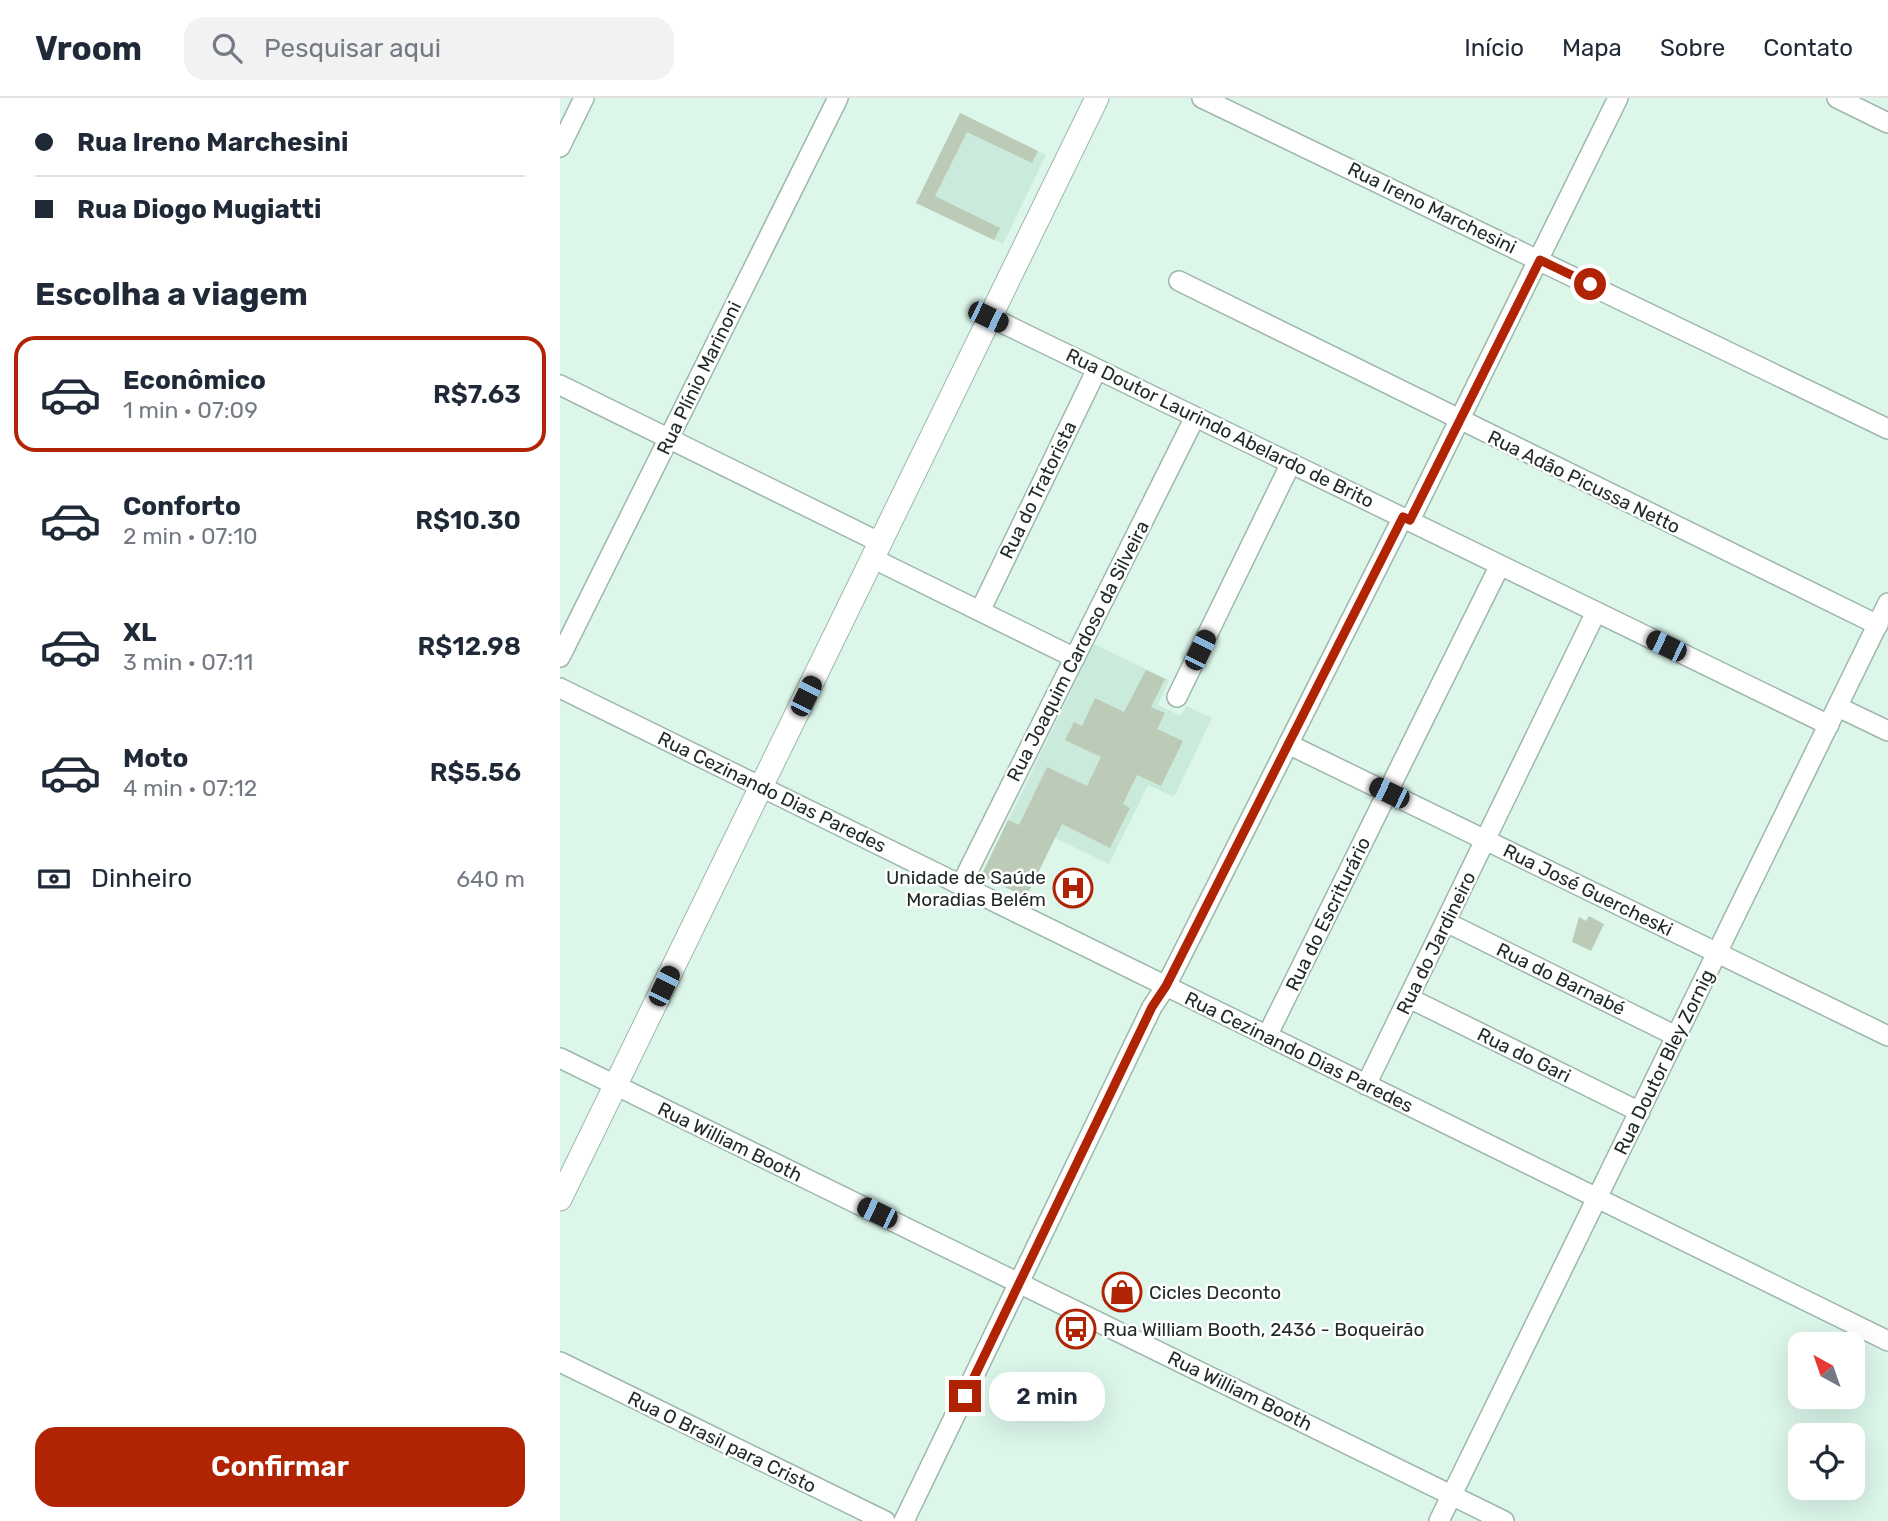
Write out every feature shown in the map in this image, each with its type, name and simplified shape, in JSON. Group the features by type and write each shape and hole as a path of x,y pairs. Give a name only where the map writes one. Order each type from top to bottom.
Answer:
{"main road":[{"path":"560,1199 1097,98"}],"street":[{"path":"560,147 584,98"},
{"name":"Rua Plínio Marinoni","path":"560,657 838,98"},
{"name":"Rua Ireno Marchesini","path":"1202,98 1888,429"},
{"path":"904,1521 1152,1007 1166,986 1288,744 1460,421 1618,98"},
{"path":"1837,98 1888,123"},
{"name":"Rua Adão Picussa Netto","path":"1179,281 1878,625"},
{"name":"Rua Doutor Laurindo Abelardo de Brito","path":"988,317 1596,612 1833,716 1888,731"},
{"name":"Rua do Tratorista","path":"979,611 1097,369"},
{"path":"560,385 669,438 878,551 979,611 1075,658"},
{"name":"Rua Joaquim Cardoso da Silveira","path":"961,886 1195,417"},
{"path":"1177,697 1291,463"},
{"name":"Rua do Escriturário","path":"1267,1036 1500,565"},
{"name":"Rua Doutor Bley Zornig","path":"1439,1521 1888,603"},
{"name":"Rua do Jardineiro","path":"1366,1085 1596,612"},
{"name":"Rua Cezinando Dias Paredes","path":"560,688 1888,1341"},
{"name":"Rua José Guercheski","path":"1288,744 1888,1036"},
{"name":"Rua do Barnabé","path":"1446,922 1676,1037"},
{"name":"Rua do Gari","path":"1409,999 1640,1112"},
{"name":"Rua William Booth","path":"560,1058 1504,1521"},
{"name":"Rua O Brasil para Cristo","path":"560,1362 885,1521"}],"shaded area":[{"path":"960,113 1046,155 1003,244 916,203"},
{"path":"1094,644 1169,680 1158,705 1181,716 1186,706 1212,718 1174,797 1148,785 1109,864 1055,838 1026,897 981,876"}],"building":[{"path":"960,113 1038,151 1032,163 967,132 935,196 1000,228 994,240 916,203"},
{"path":"1146,670 1165,679 1151,707 1165,713 1157,729 1183,741 1161,786 1137,775 1123,804 1130,808 1110,848 1062,824 1026,897 981,876 1008,820 1019,825 1047,767 1087,786 1101,757 1065,740 1074,722 1082,726 1095,698 1124,712"},
{"path":"1589,916 1604,924 1591,951 1572,942 1579,917 1586,921"}],"place":[{"name":"Unidade de Saúde Moradias Belém","path":"1073,888"},
{"name":"Cicles Deconto","path":"1122,1292"},
{"name":"Rua William Booth, 2436 - Boqueirão","path":"1076,1329"}],"route":[{"path":"965,1396 1152,1007 1166,986 1403,517 1410,520 1540,260 1590,284"}]}
